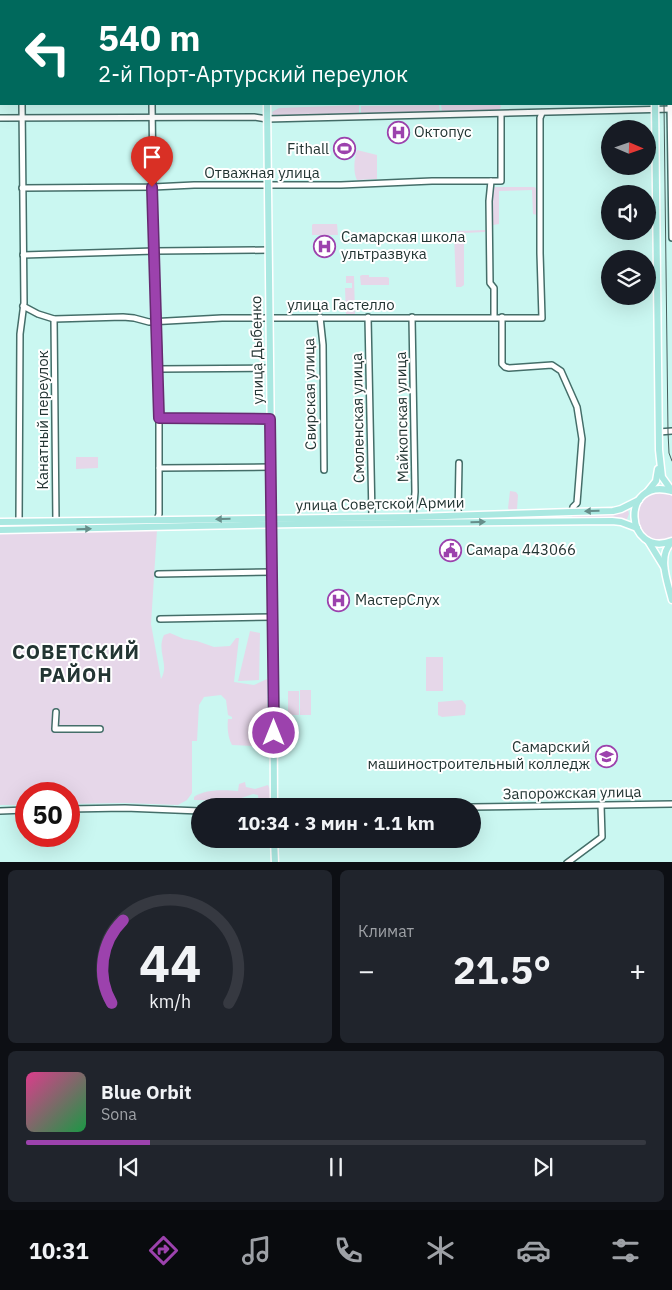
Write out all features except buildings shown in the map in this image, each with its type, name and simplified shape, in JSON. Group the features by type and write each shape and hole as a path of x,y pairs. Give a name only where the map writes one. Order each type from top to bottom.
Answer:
{"main road":[{"name":"улица Дыбенко","path":"267,105 274,617 274,798"},
{"path":"655,107 659,450 656,481 639,500 634,514 637,528 648,540 665,568"},
{"path":"659,450 662,477 672,491"},
{"path":"644,494 658,489 672,491"},
{"name":"улица Советской Армии","path":"0,522 157,520 272,522 458,519 520,514 613,511 639,500"},
{"path":"520,514 521,522"},
{"name":"улица Советской Армии","path":"0,530 157,528 372,517 521,522 612,521 637,528"},
{"path":"157,520 157,528"},
{"path":"648,540 659,544 672,542"},
{"path":"672,542 666,548 664,558 672,600"},
{"path":"274,848 275,862"}],"street":[{"path":"19,522 20,334 24,306 22,105"},
{"path":"152,105 152,187 159,418 159,514 157,520"},
{"path":"0,118 254,117 268,119 542,113 671,107 672,238"},
{"name":"улица Гастелло","path":"24,306 38,314 54,319 123,317 149,322 217,318 542,318 540,118 542,113"},
{"name":"Отважная улица","path":"22,188 194,185 341,186 432,181 501,181 501,114"},
{"path":"491,181 489,201 490,283 494,288 494,317"},
{"path":"23,255 269,250"},
{"name":"Свирская улица","path":"320,317 324,394 324,470"},
{"name":"Смоленская улица","path":"368,317 372,517"},
{"name":"Майкопская улица","path":"412,317 415,492 413,517"},
{"path":"502,317 502,364 509,368 552,366 561,371 576,407 582,439 577,504 573,507 572,512"},
{"name":"Канатный переулок","path":"54,319 56,529"},
{"path":"158,369 270,368"},
{"path":"159,418 270,419"},
{"path":"659,432 672,431"},
{"path":"458,519 459,463"},
{"path":"159,468 271,467"},
{"path":"158,574 273,572"},
{"path":"160,619 274,617"},
{"path":"56,712 56,728 100,729"},
{"name":"Запорожская улица","path":"481,807 672,804"},
{"path":"567,862 602,837 601,806"},
{"path":"80,809 125,808 191,811"},
{"path":"0,811 15,810"}],"shaded area":[{"path":"359,105 359,113 273,116 272,112 279,108"},
{"path":"439,105 440,113 361,114 361,106"},
{"path":"441,105 501,106 496,111 442,112"},
{"path":"357,150 377,155 377,179 357,180 354,165"},
{"path":"495,187 534,187 538,189 537,215 533,214 532,190 499,191 499,224 493,225 492,189"},
{"path":"313,224 337,224 338,235 312,235"},
{"path":"485,230 485,232 464,233 464,285 456,287 454,234 457,231"},
{"path":"346,276 354,276 355,314 346,314 345,288 352,288 352,283 346,283"},
{"path":"360,276 387,277 389,278 389,285 361,285"},
{"path":"76,457 98,457 98,468 76,469"},
{"path":"510,491 516,492 518,495 517,509 509,510 508,508"},
{"path":"656,492 672,494 672,538 660,541 651,539 643,533 638,525 637,516 639,507 645,498"},
{"path":"628,510 627,519 572,518 572,514"},
{"path":"157,530 151,624 161,679 164,668 161,647 164,635 170,633 214,647 230,646 236,638 239,638 234,682 254,685 267,679 267,739 261,739 261,746 255,746 255,724 253,723 253,746 232,745 229,736 228,719 232,719 232,717 228,715 226,700 221,695 204,697 199,705 197,741 192,741 192,793 187,800 178,805 80,804 80,782 15,782 15,805 0,805 0,532"},
{"path":"250,631 260,633 259,680 238,681"},
{"path":"426,657 443,657 443,691 426,691"},
{"path":"300,690 311,690 311,715 300,715"},
{"path":"288,691 299,691 299,715 288,715"},
{"path":"462,700 466,705 465,715 442,717 438,715 438,702"},
{"path":"245,782 246,787 255,789 268,785 272,798 258,798 258,795 253,794 242,798 194,798 199,794 209,791 238,791 239,784"}],"tram line":[{"path":"664,105 668,432 669,453 672,461"}],"place":[{"name":"Октопус","path":"398,132"},
{"name":"Fithall","path":"345,149"},
{"name":"Самарская школа ультразвука","path":"325,246"},
{"name":"Самара 443066","path":"450,550"},
{"name":"МастерСлух","path":"339,600"},
{"name":"Самарский машиностроительный колледж","path":"606,756"}],"district":[{"name":"СОВЕТСКИЙ РАЙОН","path":"76,664"}],"route":[{"path":"152,187 159,418 270,419 274,733"}]}
